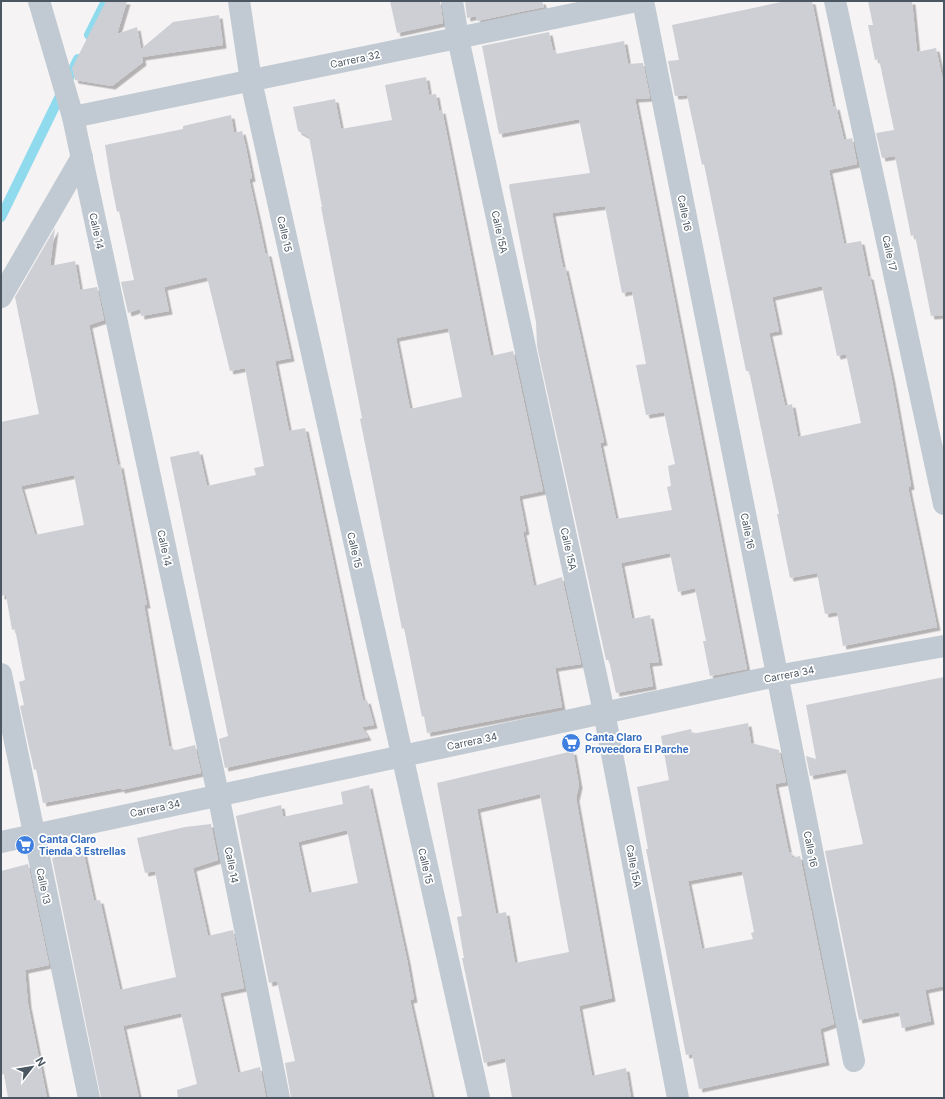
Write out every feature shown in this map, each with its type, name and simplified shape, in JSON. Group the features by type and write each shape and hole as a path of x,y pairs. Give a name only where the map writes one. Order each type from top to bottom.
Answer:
{"street":[{"name":"Calle 14","path":"39,1 71,109 82,157 218,794 279,1098"},
{"name":"Calle 15","path":"239,1 251,81 479,1098"},
{"name":"Calle 15A","path":"452,1 458,38 604,712 678,1098"},
{"name":"Carrera 32","path":"71,109 251,81 637,1"},
{"name":"Calle 16","path":"643,1 776,676 854,1061"},
{"name":"Calle 17","path":"835,1 944,504"},
{"path":"1,297 82,157"},
{"name":"Carrera 34","path":"1,842 218,794 402,757 604,712 776,676 944,646"},
{"name":"Calle 13","path":"1,674 88,1098"}],"building":[{"path":"106,1 127,1 117,34 137,27 141,49 173,22 219,15 223,45 142,57 143,62 112,86 75,80 72,68"},
{"path":"390,1 440,1 443,23 397,33"},
{"path":"465,1 542,1 544,7 477,21 476,16 467,18"},
{"path":"786,1 812,1 833,107 836,106 844,140 852,138 857,164 829,170 844,244 861,241 868,276 870,276 892,380 911,486 908,487 937,627 843,646 837,612 825,614 817,573 790,578 777,514 779,514 749,371 746,371 704,164 702,165 687,95 675,96 668,61 679,60 672,25","holes":["822,286 837,356 846,354 861,423 798,437 792,404 785,406 769,333 779,331 772,297"]},
{"path":"868,1 912,1 917,52 936,48 944,86 944,315 931,316 915,235 911,236 895,156 882,158 876,133 894,130 879,59 875,60 868,25 873,25"},
{"path":"549,32 553,51 555,50 556,54 624,41 628,64 643,63 650,98 635,99 747,669 710,676 703,641 706,641 695,588 678,592 670,553 621,563 632,619 650,615 659,662 649,663 653,686 616,693 609,660 606,660 537,346 536,322 509,186 510,184 590,173 579,119 499,134 482,46","holes":["605,206 622,293 632,291 646,364 636,365 646,415 664,412 675,464 668,466 671,486 667,487 672,510 616,519 600,443 604,442 565,267 563,268 552,213"]},
{"path":"426,77 429,95 436,94 439,111 442,110 491,356 513,351 543,491 519,496 526,531 523,532 534,586 562,577 581,664 555,668 562,707 427,733 424,716 422,717 404,628 402,629 360,419 362,418 309,137 298,131 293,107 335,99 341,129 392,120 385,85","holes":["448,328 462,397 410,409 396,338"]},
{"path":"231,115 234,133 242,131 252,178 249,179 265,253 268,253 291,358 275,361 289,431 305,428 363,701 367,700 374,725 362,727 368,737 225,768 219,739 228,736 170,457 199,451 207,486 256,475 254,468 264,466 245,368 230,371 207,277 164,287 169,311 141,316 140,309 128,313 121,282 134,280 119,211 117,212 105,145 183,129 183,126"},
{"path":"55,228 50,266 75,261 80,290 97,287 104,320 89,325 118,466 120,464 147,605 144,605 169,746 171,746 172,751 195,745 201,773 121,790 121,788 43,803 20,706 24,705 19,682 25,680 15,629 12,630 6,595 1,596 1,422 39,414 15,297","holes":["74,475 84,525 35,535 21,486"]},
{"path":"944,677 944,986 925,990 931,1021 902,1028 899,1012 859,1020 825,851 863,844 846,769 810,776 806,756 816,759 806,705"},
{"path":"748,723 751,743 779,750 786,782 775,784 789,853 791,852 792,858 800,856 834,1024 820,1029 826,1062 699,1089 692,1054 686,1055 646,849 648,849 637,787 669,780 661,736 691,729 692,734","holes":["742,871 754,932 751,933 753,939 702,949 688,881"]},
{"path":"573,751 579,785 576,798 612,998 579,1006 592,1076 626,1068 631,1098 512,1098 505,1058 484,1063 462,958 464,958 457,917 462,916 437,783","holes":["540,794 569,952 515,963 506,912 496,914 477,809"]},
{"path":"369,785 407,960 414,999 410,1000 432,1098 291,1098 285,1063 295,1061 277,981 269,983 236,816 281,805 283,817 343,804 341,792","holes":["347,830 358,883 309,893 298,842"]},
{"path":"211,824 218,860 193,868 208,936 233,930 244,988 220,993 238,1073 260,1067 266,1098 178,1098 177,1090 197,1084 181,1013 123,1026 139,1098 101,1098 52,858 83,850 94,901 100,900 120,990 176,977 155,871 145,873 137,838 185,827"},
{"path":"28,864 49,965 25,970 28,1004 47,1098 8,1098 4,1074 1,1075 1,871"}],"waterway":[{"path":"89,35 106,1"},
{"path":"1,217 78,59"}],"place":[{"name":"Canta Claro Proveedora El Parche","path":"571,743"},
{"name":"Canta Claro Tienda 3 Estrellas","path":"25,845"}]}
